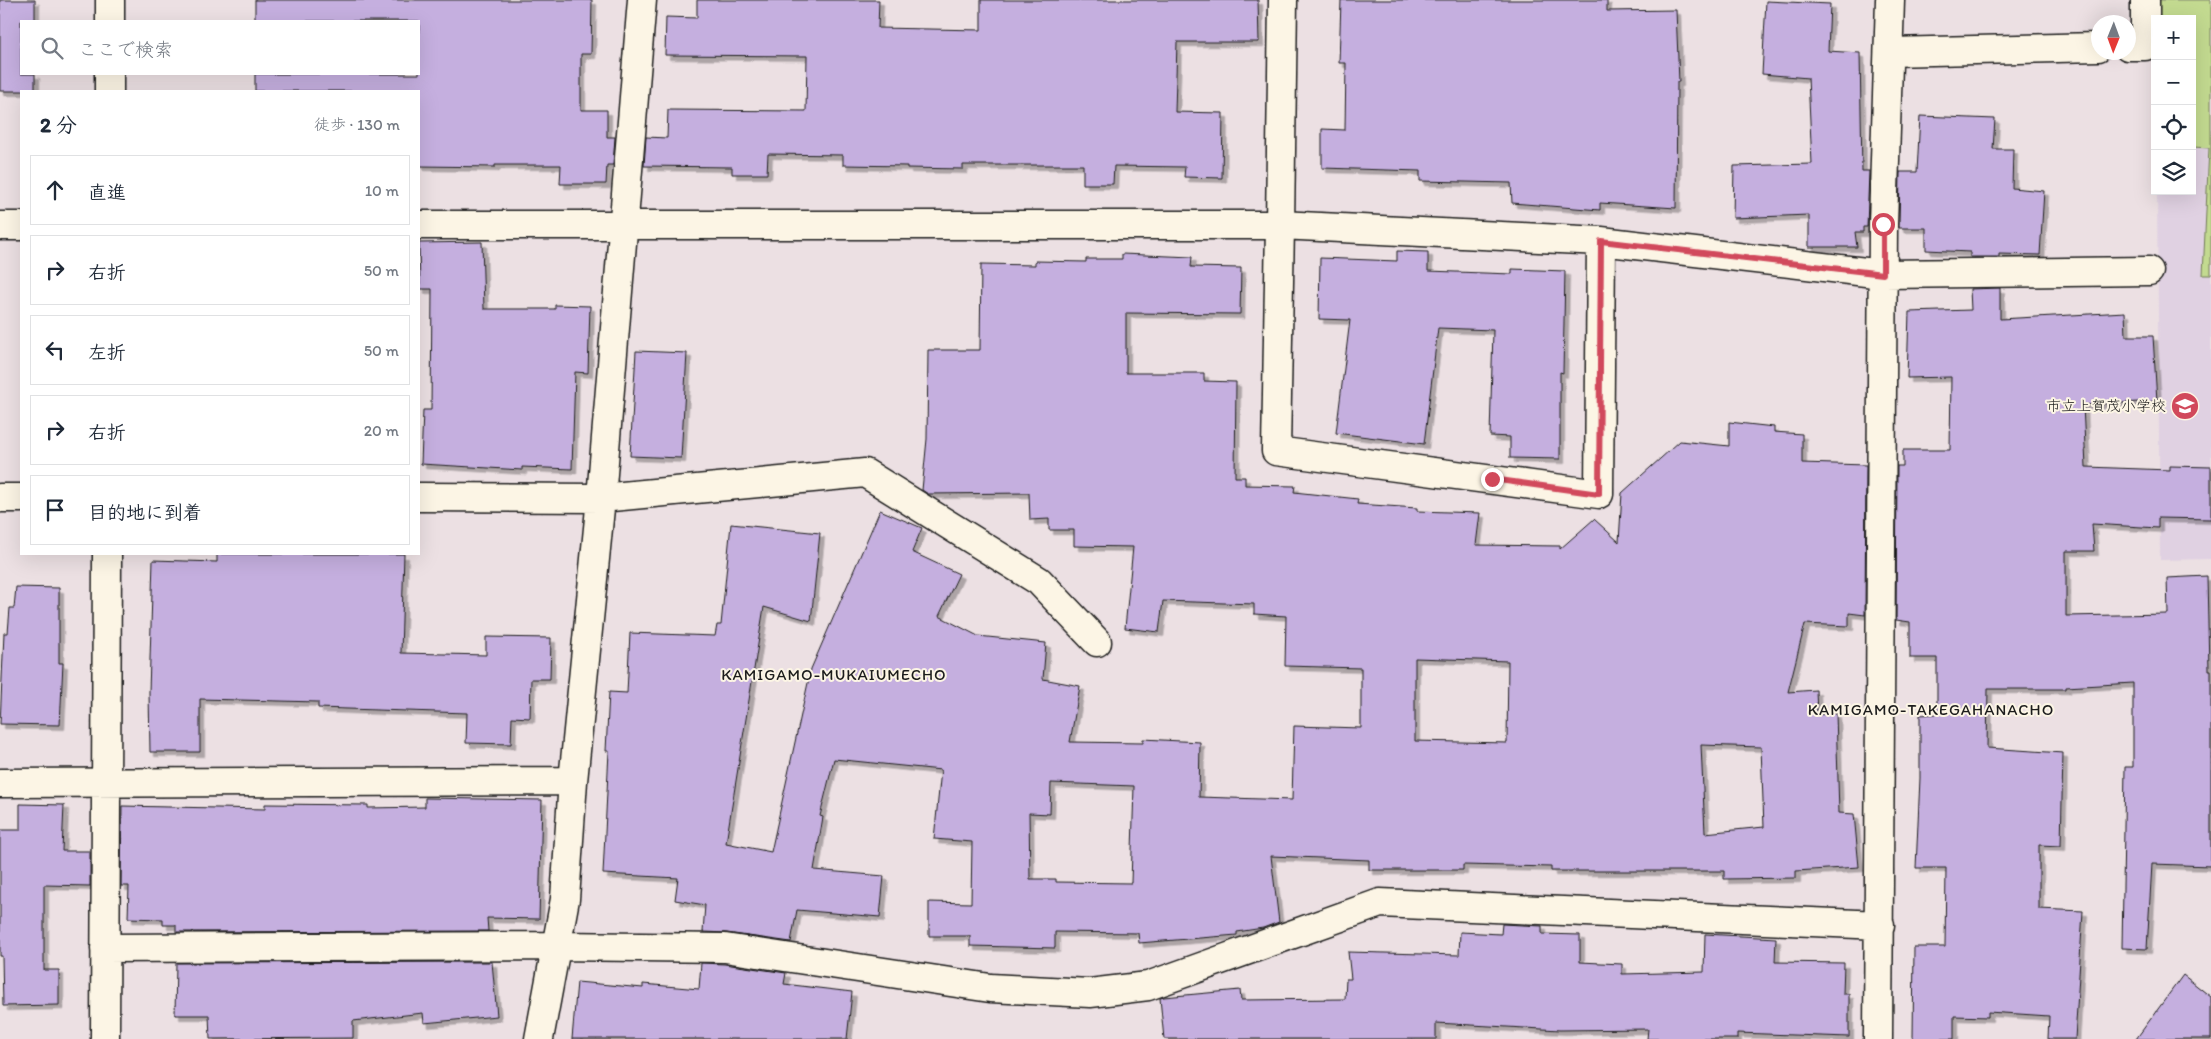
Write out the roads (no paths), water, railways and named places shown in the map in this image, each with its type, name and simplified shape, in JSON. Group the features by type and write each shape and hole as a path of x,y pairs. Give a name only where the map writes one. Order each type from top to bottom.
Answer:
{"street":[{"path":"110,0 110,20"},
{"path":"538,1039 565,899 573,781 602,498 642,0"},
{"path":"1283,0 1276,451 1599,494 1601,241"},
{"path":"1878,1039 1883,224 1890,0"},
{"path":"2136,46 2144,46 2144,0"},
{"path":"1889,52 2091,47"},
{"path":"109,75 109,90"},
{"path":"420,224 1280,225 1601,241 1883,274 2149,271"},
{"path":"0,226 20,226"},
{"path":"420,497 602,498 865,473 1039,581 1097,642"},
{"path":"0,498 20,498"},
{"path":"105,1039 107,555"},
{"path":"0,783 573,781"},
{"path":"105,948 556,946 725,948 990,988 1090,993 1148,986 1380,903 1880,926"}],"place":[{"name":"市立上賀茂小学校","path":"2185,406"}],"district":[{"name":"KAMIGAMO-MUKAIUMECHO","path":"834,674"},
{"name":"KAMIGAMO-TAKEGAHANACHO","path":"1931,709"}]}
